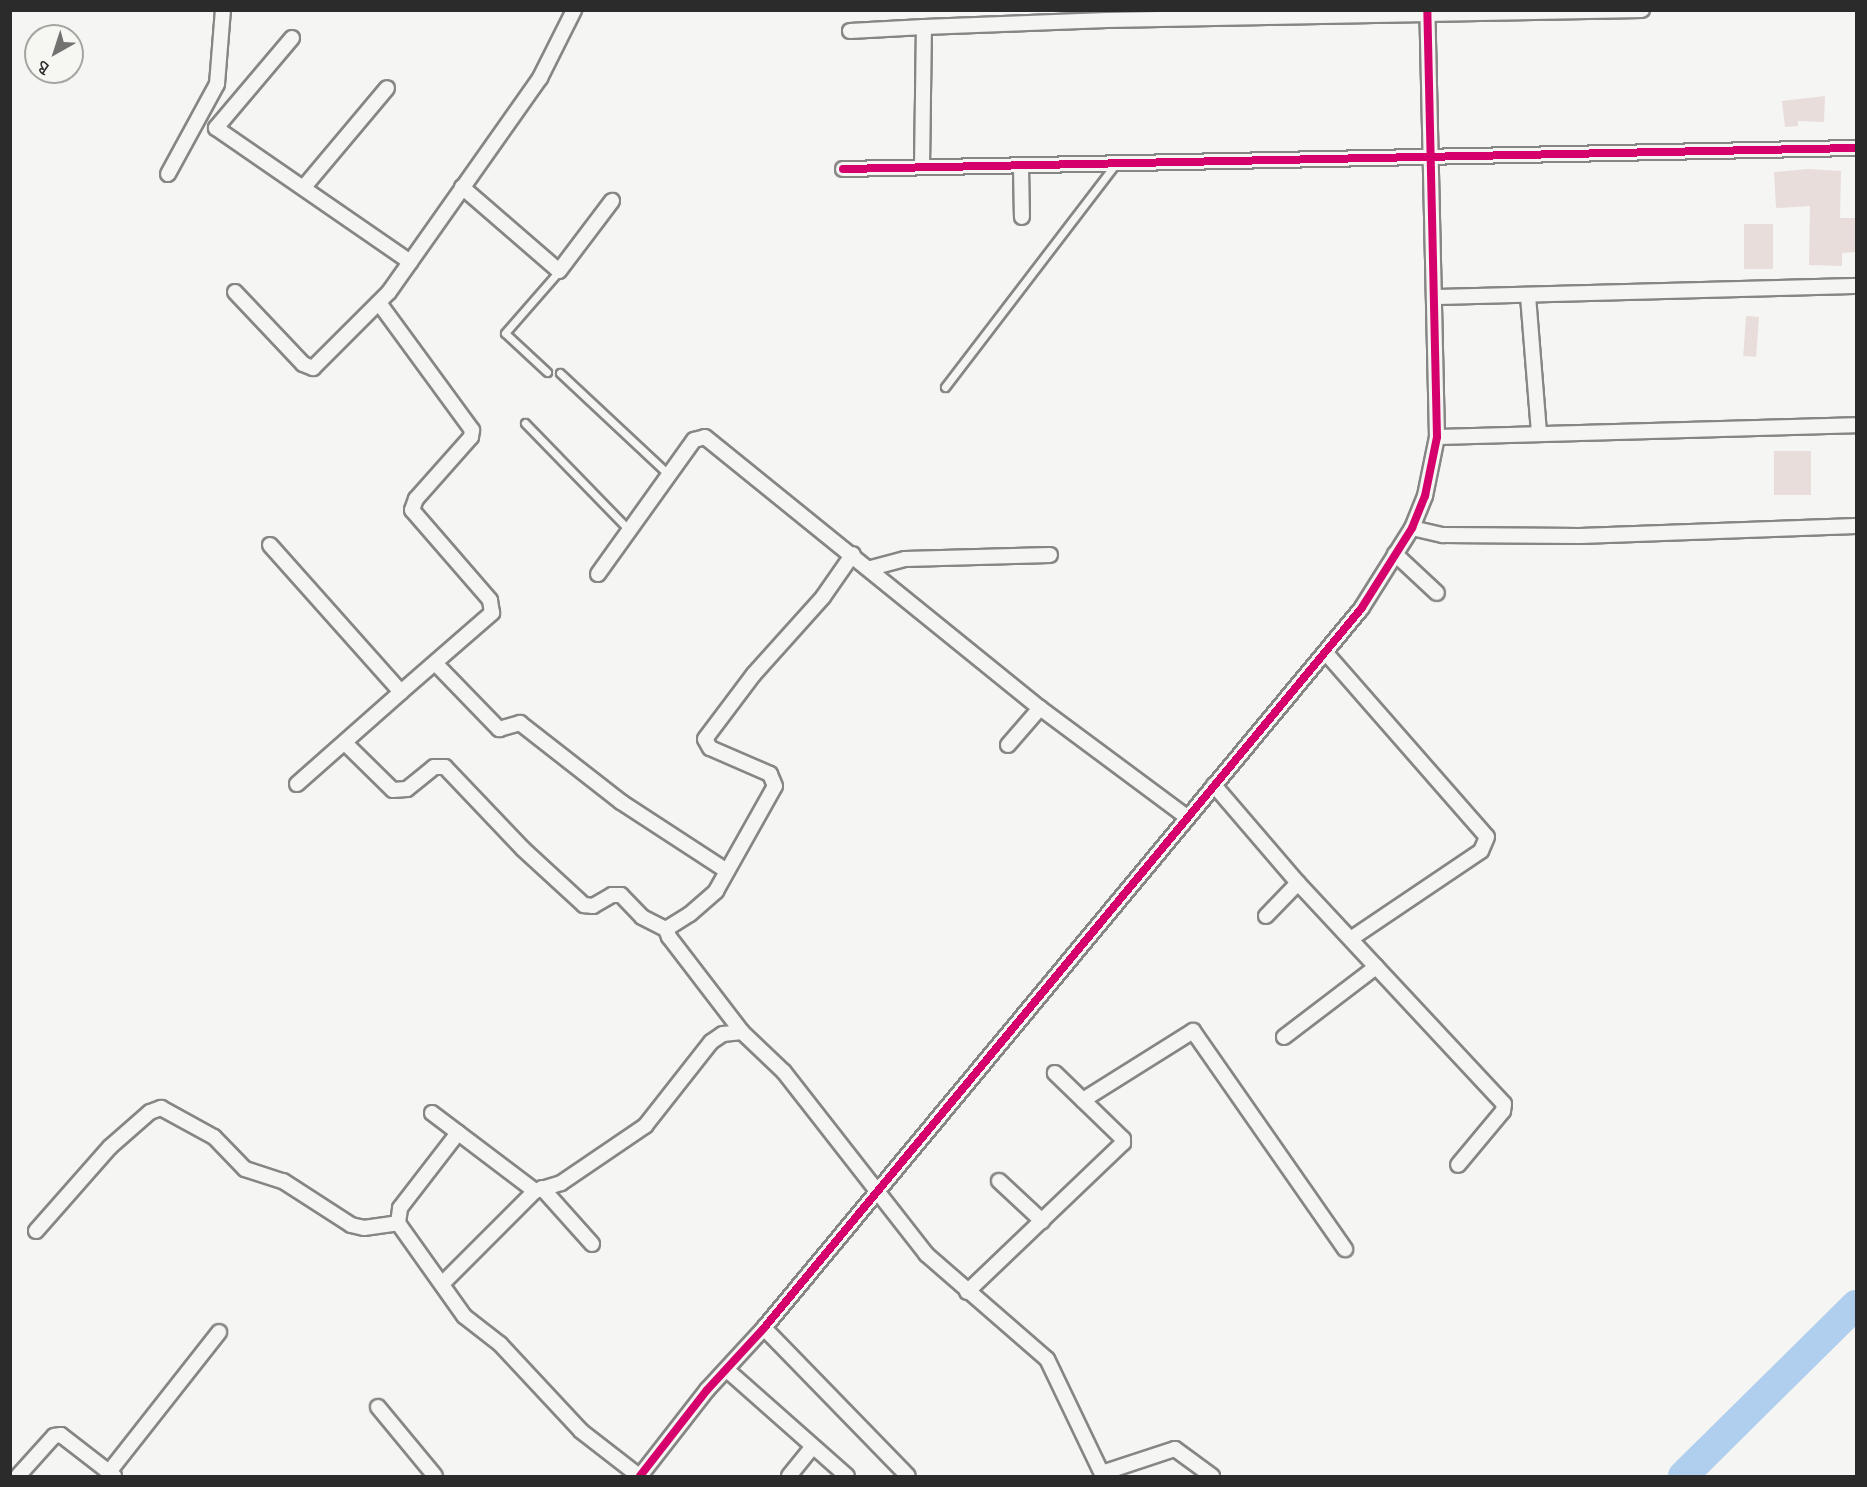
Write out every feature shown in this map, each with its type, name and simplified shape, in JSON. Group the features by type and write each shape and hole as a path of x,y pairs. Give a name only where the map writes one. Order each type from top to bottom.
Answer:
{"street":[{"path":"168,174 217,84 223,10"},
{"path":"235,292 309,368 379,303 410,262 540,78 574,10"},
{"path":"850,32 1021,17 1642,10"},
{"path":"458,1134 400,1208 398,1223 464,1316 500,1344 581,1431 639,1476 878,1191 1186,817 1326,653 1361,609 1412,528 1425,496 1437,437 1436,297 1427,13"},
{"path":"922,167 924,27"},
{"path":"292,38 216,128 410,262"},
{"path":"304,187 387,88"},
{"path":"843,169 1857,148"},
{"path":"1022,167 1023,217"},
{"path":"462,187 559,271 612,201"},
{"path":"1436,297 1857,286"},
{"path":"1528,296 1539,434"},
{"path":"297,784 483,623 493,606 412,510 417,499 471,437 472,430 440,390 379,303"},
{"path":"1437,437 1857,425"},
{"path":"598,574 694,440 705,437 871,568 1040,708 1186,817"},
{"path":"1412,528 1443,535 1580,536 1758,532 1857,526"},
{"path":"270,545 401,692"},
{"path":"666,929 711,897 775,786 770,774 710,748 705,739 754,674 823,597 853,554"},
{"path":"1395,554 1437,593"},
{"path":"871,568 905,559 1050,555"},
{"path":"1326,653 1487,837 1481,851 1352,938"},
{"path":"436,664 495,726 520,723 631,808 727,871"},
{"path":"1008,745 1040,708"},
{"path":"345,743 393,790 407,789 434,767 449,771 523,849 584,904 593,906 612,895 621,895 642,918 666,929 669,937 742,1032 784,1072 926,1254 967,1292 1047,1359 1102,1475 1175,1449 1212,1476"},
{"path":"1214,785 1298,883 1352,938 1376,967 1504,1104 1503,1111 1458,1165"},
{"path":"1266,916 1298,883"},
{"path":"1284,1037 1376,967"},
{"path":"1083,1100 1193,1031 1345,1249"},
{"path":"442,1284 539,1190 561,1184 645,1126 705,1047 723,1034 742,1032"},
{"path":"967,1292 1123,1143 1123,1139 1055,1073"},
{"path":"36,1231 110,1147 150,1112 161,1108 214,1137 245,1169 283,1181 351,1225 364,1228 398,1223"},
{"path":"432,1113 458,1134 539,1190 592,1244"},
{"path":"999,1181 1042,1221"},
{"path":"764,1328 908,1476"},
{"path":"10,1472 17,1476 54,1437 61,1435 111,1474 219,1332"},
{"path":"727,1370 847,1476"},
{"path":"378,1407 435,1476"},
{"path":"789,1476 813,1446"}],"lane":[{"path":"945,387 1115,165"},
{"path":"547,372 505,333 559,271"},
{"path":"560,373 670,476"},
{"path":"525,423 629,530"}],"building":[{"path":"1825,96 1824,122 1798,121 1798,126 1785,127 1782,101"},
{"path":"1808,169 1841,171 1840,218 1857,218 1857,252 1842,253 1842,266 1809,265 1810,206 1776,208 1774,172"},
{"path":"1744,224 1773,224 1773,269 1744,269"},
{"path":"1746,316 1759,317 1756,357 1743,356"},
{"path":"1774,451 1811,451 1811,495 1774,495"}],"waterway":[{"path":"1683,1476 1856,1305"}],"cycle path":[{"path":"640,1476 707,1390 764,1328 1361,609 1412,528 1425,496 1437,437 1427,10"},
{"path":"843,169 1856,148"}]}
